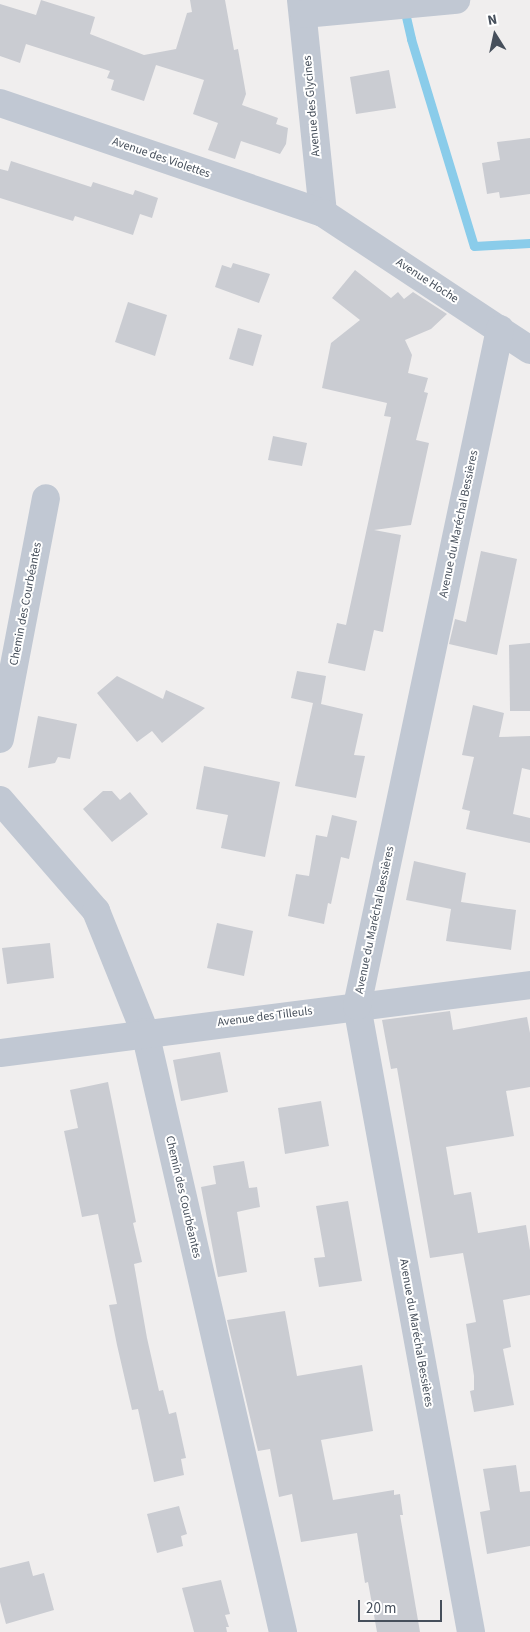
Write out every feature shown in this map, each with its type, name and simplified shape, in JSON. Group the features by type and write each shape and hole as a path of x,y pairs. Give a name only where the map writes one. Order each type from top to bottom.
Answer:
{"street":[{"path":"302,7 387,6 456,0"},
{"name":"Avenue des Glycines","path":"302,7 323,213"},
{"name":"Avenue des Violettes","path":"0,102 323,213"},
{"name":"Avenue Hoche","path":"323,213 530,350"},
{"name":"Avenue du Maréchal Bessières","path":"471,1632 357,1006 500,330"},
{"name":"Chemin des Courbéantes","path":"0,739 46,498"},
{"name":"Chemin des Courbéantes","path":"0,800 96,911 145,1032 283,1632"},
{"name":"Avenue des Tilleuls","path":"0,1052 145,1032 530,985"}],"building":[{"path":"41,0 95,17 90,34 144,55 176,49 187,13 192,12 190,0 225,0 234,50 238,49 246,94 242,105 278,118 276,124 288,128 286,144 280,154 241,141 235,159 208,150 218,123 193,114 204,80 156,65 144,101 111,90 114,80 107,78 110,71 26,44 20,63 0,56 0,4 36,15"},
{"path":"389,70 396,108 356,114 350,77"},
{"path":"530,138 530,194 500,198 499,192 487,194 482,163 500,160 497,142"},
{"path":"11,161 91,187 93,182 133,195 135,190 158,198 152,218 140,214 133,235 75,216 73,221 0,198 0,169 8,171"},
{"path":"233,263 270,274 259,303 215,287 222,265 231,268"},
{"path":"355,270 391,298 398,292 404,299 413,292 447,314 431,329 405,340 412,355 408,373 428,378 424,392 428,393 416,440 429,443 411,525 374,530 401,535 383,632 374,630 365,671 328,663 337,623 346,625 391,417 384,416 387,403 322,388 331,343 360,320 332,298"},
{"path":"128,302 167,315 155,356 115,342"},
{"path":"238,328 262,335 253,366 229,359"},
{"path":"273,436 307,443 302,466 268,460"},
{"path":"481,551 517,559 497,655 449,644 455,619 466,622"},
{"path":"530,643 530,711 510,711 509,645"},
{"path":"297,671 326,676 321,704 363,714 354,755 365,756 356,798 295,786 313,703 291,698"},
{"path":"117,676 163,699 166,690 205,708 162,743 152,731 137,742 97,693"},
{"path":"473,705 504,713 499,737 530,736 530,770 522,768 513,814 530,818 530,843 466,829 470,811 462,809 474,757 462,755"},
{"path":"38,716 77,724 70,759 58,757 55,763 28,768"},
{"path":"204,766 280,782 265,857 221,848 228,815 196,809"},
{"path":"103,791 112,791 120,800 130,792 148,814 112,842 83,809"},
{"path":"332,815 357,821 349,859 341,857 331,904 328,903 324,924 288,916 296,874 309,876 316,835 327,837"},
{"path":"414,861 466,873 461,902 516,910 511,950 446,941 451,909 406,900"},
{"path":"217,923 253,931 244,976 207,968"},
{"path":"50,943 54,978 7,984 2,948"},
{"path":"450,1011 453,1030 527,1017 530,1033 530,1087 506,1091 514,1136 446,1147 454,1195 471,1192 478,1233 526,1225 530,1250 530,1295 503,1300 511,1347 503,1349 514,1405 474,1412 470,1391 474,1390 474,1376 466,1324 476,1322 463,1253 430,1258 397,1068 391,1069 382,1020"},
{"path":"220,1052 228,1092 181,1101 173,1060"},
{"path":"108,1082 136,1222 133,1223 142,1262 134,1264 147,1338 159,1391 163,1390 169,1414 176,1412 186,1458 181,1459 184,1475 154,1482 138,1409 132,1410 117,1345 109,1305 117,1304 98,1214 82,1217 64,1131 78,1128 70,1090"},
{"path":"321,1101 329,1146 285,1154 278,1108"},
{"path":"244,1161 249,1188 257,1187 260,1207 237,1212 247,1272 218,1277 201,1187 216,1184 213,1166"},
{"path":"348,1201 362,1281 319,1287 314,1258 325,1257 316,1206"},
{"path":"285,1311 297,1376 362,1365 373,1431 321,1440 333,1500 394,1490 394,1495 400,1494 403,1515 400,1515 420,1632 377,1632 368,1582 365,1583 357,1533 301,1542 292,1494 279,1497 270,1449 258,1451 227,1320"},
{"path":"516,1465 520,1492 530,1491 530,1546 487,1554 480,1512 490,1510 483,1469"},
{"path":"179,1506 187,1534 181,1536 183,1546 157,1553 147,1514"},
{"path":"29,1561 33,1576 44,1573 54,1610 6,1624 0,1602 0,1568"},
{"path":"221,1580 230,1614 225,1615 229,1627 226,1627 227,1632 194,1632 182,1588"}],"waterway":[{"path":"404,8 411,39 474,246 530,243"}]}
